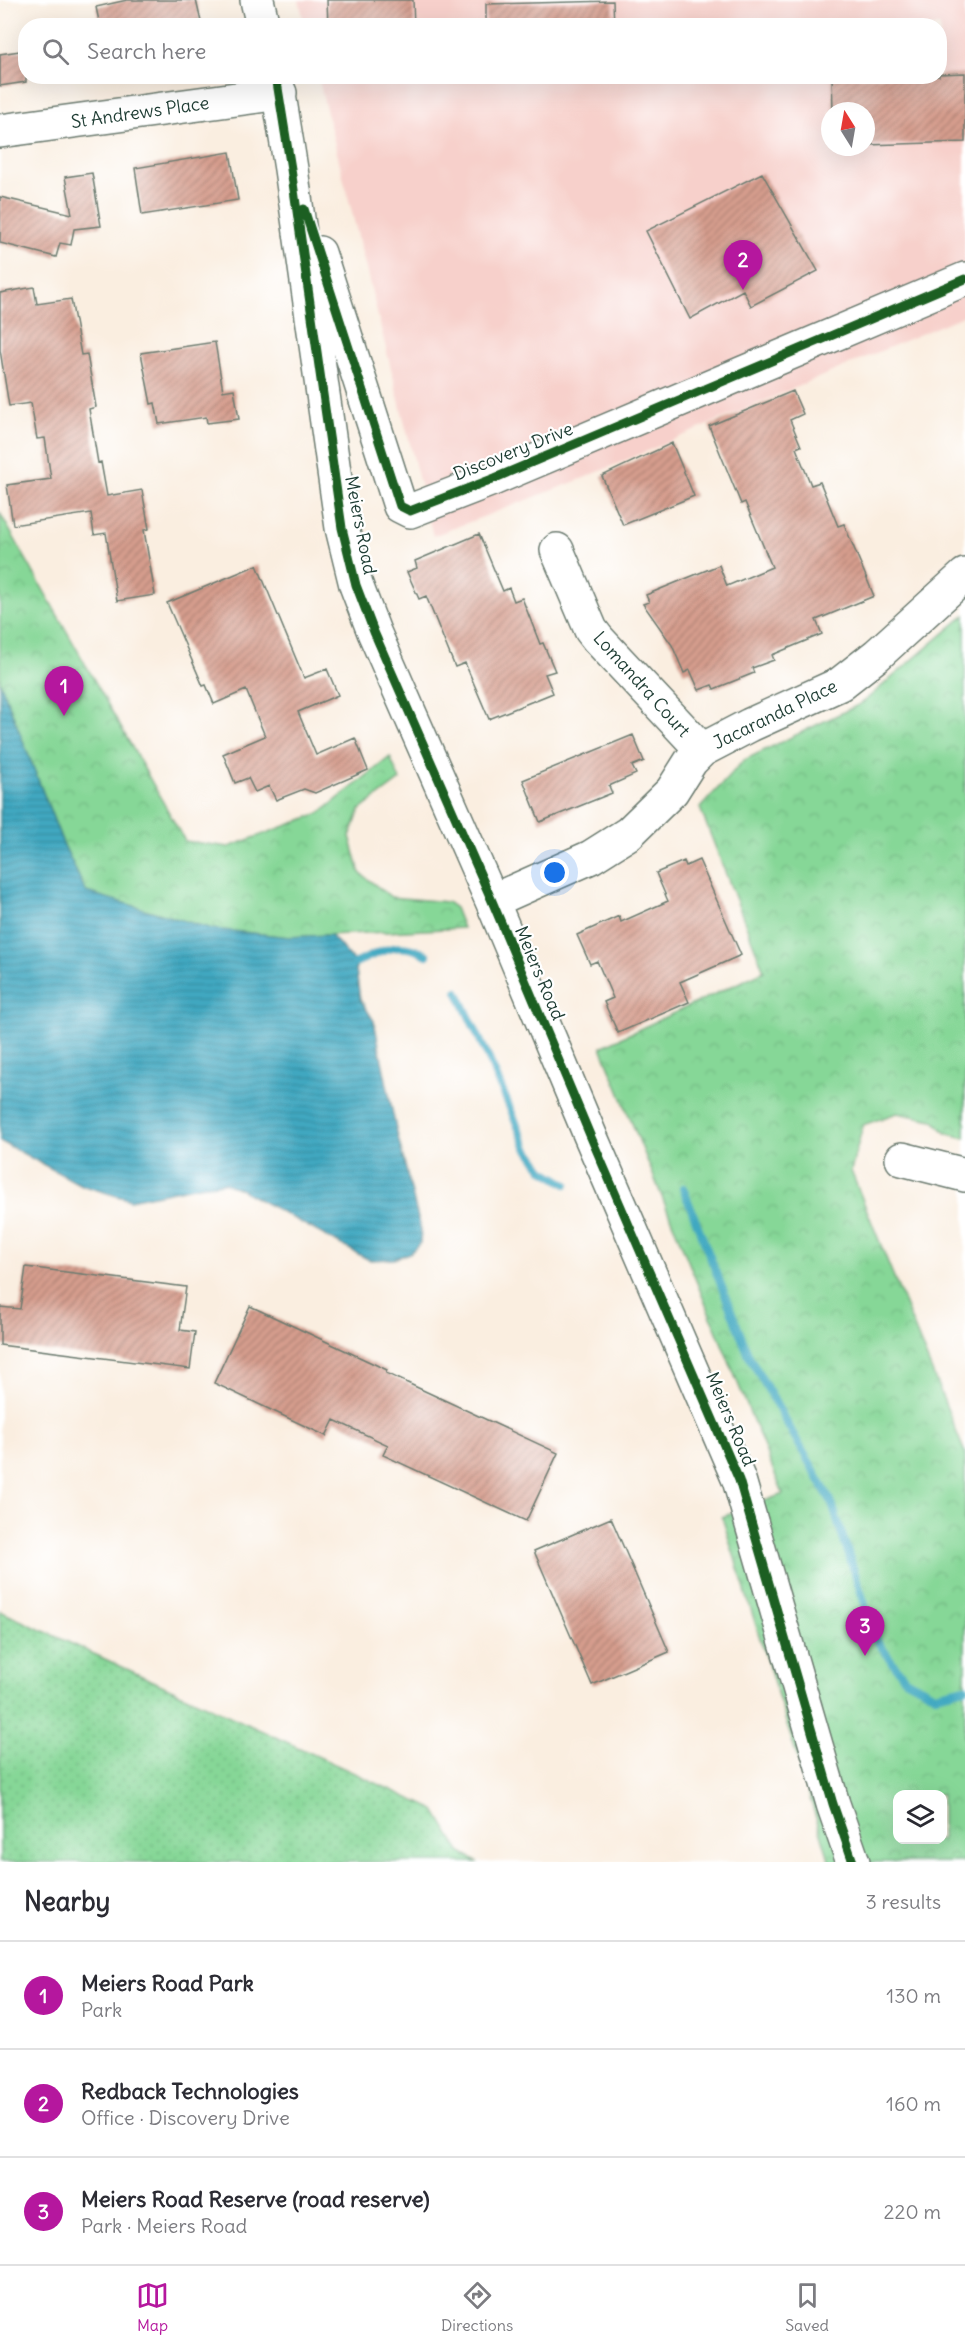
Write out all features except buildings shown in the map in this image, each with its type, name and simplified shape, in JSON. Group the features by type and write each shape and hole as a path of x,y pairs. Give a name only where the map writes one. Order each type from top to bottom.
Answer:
{"street":[{"path":"257,0 261,18"},
{"name":"St Andrews Place","path":"0,131 278,85"},
{"name":"Meiers Road","path":"278,85 342,528 356,585 374,632 492,901 585,1125 739,1480 833,1804 853,1862"},
{"name":"Discovery Drive","path":"291,168 400,506 410,511 495,478 965,279"},
{"name":"Lomandra Court","path":"557,550 591,630 702,750"},
{"name":"Jacaranda Place","path":"492,901 591,857 629,833 672,791 691,761 702,750 750,725 840,684 877,655 965,575"},
{"path":"902,1159 965,1175"}],"shaded area":[{"path":"299,0 965,0 965,315 584,478 433,536 320,84 947,84 947,18 303,18"}],"green space":[{"path":"0,513 185,841 229,847 320,813 390,757 400,780 360,810 350,836 360,873 391,897 447,902 455,908 463,928 289,937 212,929 86,892 62,841 0,682"},
{"path":"965,615 965,1138 946,1133 933,1120 897,1113 863,1125 851,1171 965,1453 965,1862 830,1862 722,1517 783,1494 601,1047 764,971 700,808 744,760 862,703"},
{"path":"0,1611 435,1810 460,1852 477,1862 0,1862"}],"water":[{"path":"0,682 62,841 86,892 212,929 289,937 331,935 355,963 360,999 374,1021 396,1129 421,1230 420,1243 411,1252 394,1259 369,1260 238,1188 224,1183 130,1200 81,1185 0,1141"}],"waterway":[{"path":"355,963 390,948 398,947 416,950 427,955"},
{"path":"457,991 527,1148 543,1170 566,1184"},
{"path":"683,1188 749,1356 831,1501 877,1641 905,1679 935,1695 965,1688"}],"cycle path":[{"path":"277,84 342,528 356,585 374,632 492,901 739,1480 833,1804 853,1862"},
{"path":"304,209 400,506 410,511 495,478 965,279"}],"place":[{"name":"Redback Technologies","path":"743,290"},
{"name":"Meiers Road Park","path":"64,716"},
{"name":"Meiers Road Reserve (road reserve)","path":"865,1656"}]}
